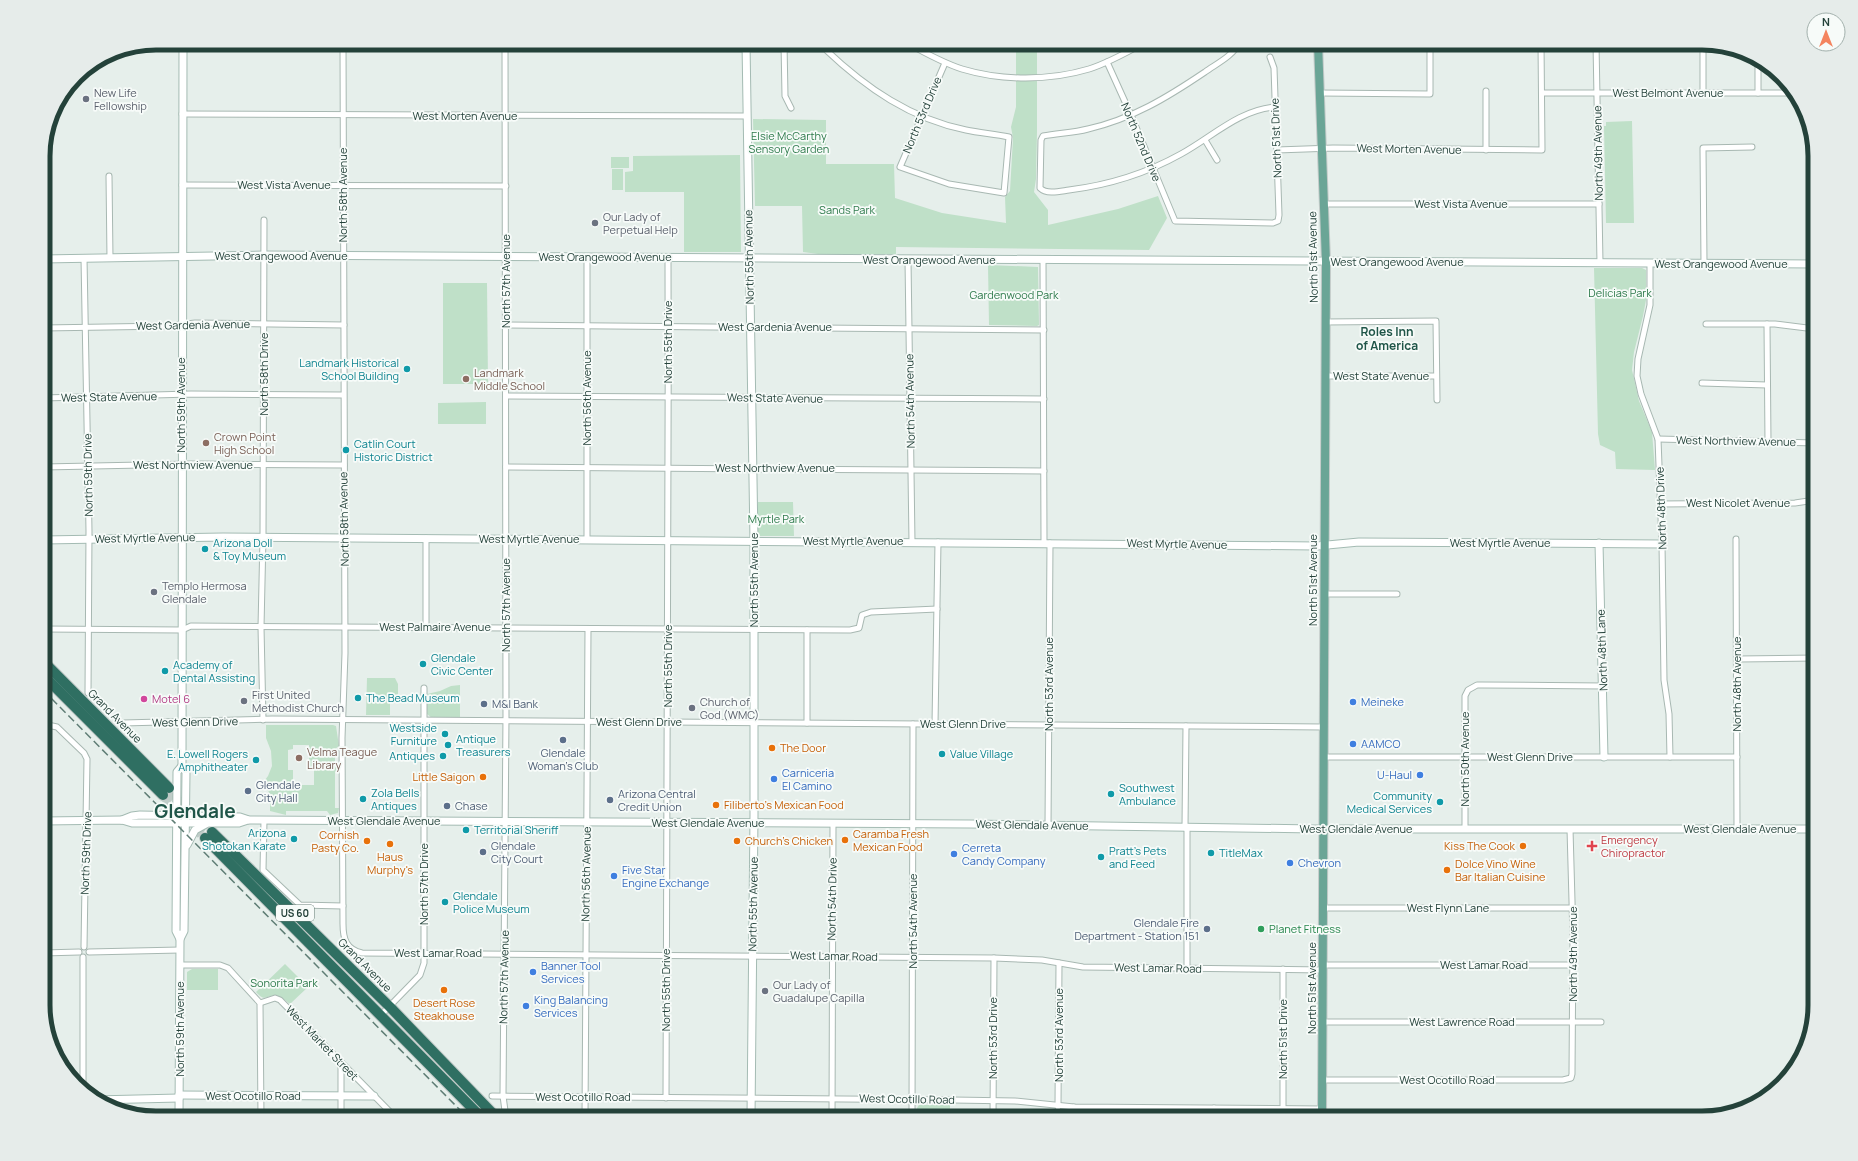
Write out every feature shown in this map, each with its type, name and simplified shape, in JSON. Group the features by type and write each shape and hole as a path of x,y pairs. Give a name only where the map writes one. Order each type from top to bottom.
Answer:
{"highway":[{"name":"Grand Avenue","path":"50,668 166,792 50,682"},
{"name":"Grand Avenue","path":"209,831 390,1007 490,1111"},
{"name":"US 60","path":"209,831 382,1015 475,1111"}],"main road":[{"name":"North 51st Avenue","path":"1318,50 1326,262 1322,1109"}],"street":[{"name":"North 59th Avenue","path":"180,939 184,931 186,820 186,772 182,766 181,537 183,50"},
{"name":"North 58th Avenue","path":"343,50 345,628 342,821 343,932 348,945"},
{"name":"North 57th Avenue","path":"505,50 506,822 503,1096 505,1111"},
{"name":"North 55th Avenue","path":"746,50 754,541 754,823 751,1111"},
{"path":"784,50 785,96 791,108"},
{"path":"826,50 846,69 887,100 920,116"},
{"path":"920,50 944,63 990,76 1014,78 1064,74 1088,70 1130,50"},
{"path":"1233,50 1230,54 1176,92 1152,106 1131,115 1087,129 1043,136 1041,140 1040,188 1043,191 1062,191 1099,185 1153,168 1205,140 1248,113 1276,107"},
{"path":"1320,93 1430,94 1430,50"},
{"path":"1541,50 1542,93"},
{"name":"North 49th Avenue","path":"1596,50 1600,263"},
{"path":"1703,50 1703,93"},
{"name":"North 51st Drive","path":"1175,221 1278,221 1276,107 1274,68 1270,57"},
{"name":"North 52nd Drive","path":"1106,62 1131,115 1175,221"},
{"name":"North 53rd Drive","path":"920,116 965,130 1009,137 1004,193 949,184 900,167 920,116 944,63"},
{"path":"1758,66 1758,93"},
{"path":"1486,91 1486,150"},
{"name":"West Belmont Avenue","path":"1542,93 1787,93"},
{"name":"West Morten Avenue","path":"1277,150 1321,148 1542,150 1542,93"},
{"name":"West Morten Avenue","path":"182,114 747,116"},
{"path":"1205,140 1217,160"},
{"path":"1704,263 1703,148 1752,147"},
{"path":"109,176 110,258"},
{"name":"West Vista Avenue","path":"182,185 506,186"},
{"name":"West Vista Avenue","path":"1323,204 1599,204"},
{"name":"North 58th Drive","path":"263,720 261,627 264,465 264,220"},
{"name":"West Orangewood Avenue","path":"50,259 264,255 668,258 749,257 908,260 1808,264"},
{"name":"North 56th Avenue","path":"587,257 587,539"},
{"name":"North 59th Drive","path":"84,258 87,398 88,693"},
{"name":"North 55th Drive","path":"666,1098 669,539 668,258"},
{"name":"North 54th Avenue","path":"908,260 912,542"},
{"name":"North 53rd Avenue","path":"1043,260 1044,471 1047,543 1048,826"},
{"name":"North 48th Drive","path":"1650,264 1650,305 1638,359 1637,376 1641,394 1658,439 1662,544 1664,680 1669,714 1670,757"},
{"path":"1325,322 1436,321 1436,400"},
{"name":"West Gardenia Avenue","path":"50,328 182,325 344,324"},
{"path":"1706,324 1767,324 1808,328"},
{"path":"1767,324 1768,443"},
{"name":"West Gardenia Avenue","path":"506,325 1044,330"},
{"name":"West State Avenue","path":"1325,376 1436,376"},
{"path":"1702,383 1767,385"},
{"name":"West State Avenue","path":"50,398 264,394 344,395"},
{"name":"West State Avenue","path":"506,396 1044,399"},
{"name":"West Northview Avenue","path":"1658,439 1808,443"},
{"name":"West Northview Avenue","path":"50,467 181,464 344,465"},
{"name":"West Northview Avenue","path":"506,467 669,467 1044,471"},
{"name":"West Nicolet Avenue","path":"1660,504 1795,503 1808,501"},
{"name":"West Myrtle Avenue","path":"50,540 181,537 344,537 1047,543 1324,544 1359,542 1662,544"},
{"path":"426,538 426,627"},
{"name":"North 48th Avenue","path":"1736,539 1738,829"},
{"path":"935,724 938,542"},
{"name":"North 48th Lane","path":"1599,543 1604,757"},
{"path":"1324,594 1397,594"},
{"name":"West Palmaire Avenue","path":"50,629 182,630 191,626 856,630 859,628 862,615 866,613 937,609"},
{"name":"North 56th Avenue","path":"585,1111 588,629"},
{"path":"807,630 807,723"},
{"path":"1738,659 1808,658"},
{"name":"North 50th Avenue","path":"1465,829 1466,696 1468,690 1477,685 1603,686"},
{"name":"North 57th Drive","path":"382,1015 420,975 423,967 424,688"},
{"name":"West Glenn Drive","path":"123,723 343,720 1323,727"},
{"name":"North 54th Avenue","path":"912,1111 914,824 913,724"},
{"name":"North 59th Drive","path":"50,726 57,727 84,753 87,759 84,947"},
{"path":"1186,726 1187,968"},
{"name":"West Glenn Drive","path":"1324,757 1737,757"},
{"name":"North 59th Avenue","path":"179,1111 180,939 176,931 176,820 177,772 182,766"},
{"name":"West Glendale Avenue","path":"50,822 122,820 132,824 240,817 249,820"},
{"name":"West Glendale Avenue","path":"186,820 209,831 249,820 914,824 1323,829 1808,829"},
{"path":"264,820 263,870 300,905 343,906"},
{"name":"North 54th Drive","path":"832,1111 833,824"},
{"path":"185,861 187,845 192,833 199,827 209,831"},
{"name":"North 49th Avenue","path":"1570,829 1573,908 1573,1022 1571,1078"},
{"name":"West Flynn Lane","path":"1323,908 1573,908"},
{"name":"West Lamar Road","path":"348,945 353,950 362,953 994,958 1042,960 1088,967 1283,969 1323,967 1572,965"},
{"path":"50,953 79,952 80,949 84,947 88,952"},
{"path":"88,952 180,950"},
{"path":"79,952 83,957 83,1082"},
{"path":"83,957 88,955 88,952"},
{"name":"North 53rd Drive","path":"993,1111 994,958"},
{"name":"North 53rd Avenue","path":"1058,1107 1059,963"},
{"path":"180,965 217,965 228,968 260,1003 260,1111"},
{"name":"North 51st Drive","path":"1282,1109 1283,969"},
{"name":"West Market Street","path":"260,1003 275,998 280,1000 389,1111"},
{"name":"West Lawrence Road","path":"1323,1022 1601,1022"},
{"path":"341,1062 341,1111"},
{"name":"West Ocotillo Road","path":"1323,1080 1563,1080 1571,1078"},
{"name":"West Ocotillo Road","path":"108,1100 179,1097 374,1096"},
{"name":"West Ocotillo Road","path":"492,1096 993,1101 1030,1102 1058,1107 1322,1109"}],"green space":[{"path":"1016,50 1037,50 1037,132 1036,179 1034,192 1048,210 1048,225 1118,209 1158,196 1167,218 1149,250 896,247 896,254 818,254 803,252 802,206 755,206 753,119 826,120 826,164 894,164 895,198 942,213 1006,223 1005,197 1010,191 1013,138 1011,127 1016,107"},
{"path":"1632,121 1634,223 1606,223 1604,126 1606,126 1606,122"},
{"path":"740,155 741,252 684,252 684,192 625,192 625,172 633,171 633,156"},
{"path":"611,157 629,157 629,168 611,168"},
{"path":"612,169 623,169 623,190 612,190"},
{"name":"Gardenwood Park","path":"988,265 1038,267 1039,325 989,325"},
{"name":"Delicias Park","path":"1594,268 1642,268 1646,270 1646,300 1634,352 1632,370 1639,401 1652,432 1655,470 1616,469 1615,452 1600,445 1598,434"},
{"path":"443,283 487,283 488,384 443,384"},
{"path":"486,402 486,424 438,424 438,403"},
{"name":"Myrtle Park","path":"758,502 793,502 794,536 760,536 758,532"},
{"path":"367,678 395,678 398,684 398,698 390,698 390,715 366,715"},
{"path":"460,685 460,718 432,718 427,714 427,694 440,691 451,686"},
{"path":"266,725 336,726 339,746 335,749 335,763 339,763 339,770 335,772 335,808 339,808 338,813 330,815 327,811 286,811 286,815 270,811 270,804 268,802 269,792 262,784 268,776 272,766 271,751 266,738","holes":["293,745 309,745 309,769 314,769 314,785 293,785 293,770 288,770 288,750 293,749"]},
{"name":"Sonorita Park","path":"285,964 308,987 290,1004 276,995 265,998 261,997 256,992"},
{"name":"Sonorita Park","path":"192,969 218,969 218,990 187,990 187,972"},
{"path":"919,1105 950,1105 950,1111 917,1111"}],"tunnel":[{"path":"169,788 212,832"},
{"path":"163,795 205,838"}],"railway":[{"path":"50,697 461,1111"}],"place":[{"name":"New Life Fellowship","path":"86,99"},
{"name":"Our Lady of Perpetual Help","path":"595,223"},
{"name":"Landmark Historical School Building","path":"407,369"},
{"name":"Landmark Middle School","path":"466,379"},
{"name":"Crown Point High School","path":"206,443"},
{"name":"Catlin Court Historic District","path":"346,450"},
{"name":"Arizona Doll & Toy Museum","path":"205,549"},
{"name":"Templo Hermosa Glendale","path":"154,592"},
{"name":"Glendale Civic Center","path":"423,664"},
{"name":"Academy of Dental Assisting","path":"165,671"},
{"name":"The Bead Museum","path":"358,698"},
{"name":"Motel 6","path":"144,699"},
{"name":"First United Methodist Church","path":"244,701"},
{"name":"Meineke","path":"1353,702"},
{"name":"M&I Bank","path":"484,704"},
{"name":"Church of God (WMC)","path":"692,708"},
{"name":"Westside Furniture","path":"445,734"},
{"name":"Glendale Woman's Club","path":"563,740"},
{"name":"AAMCO","path":"1353,744"},
{"name":"Antique Treasurers","path":"448,745"},
{"name":"The Door","path":"772,748"},
{"name":"Value Village","path":"942,754"},
{"name":"Antiques","path":"443,756"},
{"name":"Velma Teague Library","path":"299,758"},
{"name":"E. Lowell Rogers Amphitheater","path":"256,760"},
{"name":"U-Haul","path":"1420,775"},
{"name":"Little Saigon","path":"483,777"},
{"name":"Carniceria El Camino","path":"774,779"},
{"name":"Glendale City Hall","path":"248,791"},
{"name":"Southwest Ambulance","path":"1111,794"},
{"name":"Zola Bells Antiques","path":"363,799"},
{"name":"Arizona Central Credit Union","path":"610,800"},
{"name":"Community Medical Services","path":"1440,802"},
{"name":"Filiberto's Mexican Food","path":"716,805"},
{"name":"Chase","path":"447,806"},
{"name":"Territorial Sheriff","path":"466,830"},
{"name":"Arizona Shotokan Karate","path":"294,839"},
{"name":"Caramba Fresh Mexican Food","path":"845,840"},
{"name":"Cornish Pasty Co.","path":"367,841"},
{"name":"Church's Chicken","path":"737,841"},
{"name":"Haus Murphy's","path":"390,844"},
{"name":"Kiss The Cook","path":"1523,846"},
{"name":"Emergency Chiropractor","path":"1592,846"},
{"name":"Glendale City Court","path":"483,852"},
{"name":"TitleMax","path":"1211,853"},
{"name":"Cerreta Candy Company","path":"954,854"},
{"name":"Pratt's Pets and Feed","path":"1101,857"},
{"name":"Chevron","path":"1290,863"},
{"name":"Dolce Vino Wine Bar Italian Cuisine","path":"1447,870"},
{"name":"Five Star Engine Exchange","path":"614,876"},
{"name":"Glendale Police Museum","path":"445,902"},
{"name":"Glendale Fire Department - Station 151","path":"1207,929"},
{"name":"Planet Fitness","path":"1261,929"},
{"name":"Banner Tool Services","path":"533,972"},
{"name":"Desert Rose Steakhouse","path":"444,990"},
{"name":"Our Lady of Guadalupe Capilla","path":"765,991"},
{"name":"King Balancing Services","path":"526,1006"}],"district":[{"name":"Roles Inn of America","path":"1387,339"},
{"name":"Glendale","path":"195,811"}],"park label":[{"name":"Elsie McCarthy Sensory Garden","path":"789,142"},
{"name":"Sands Park","path":"847,210"}]}
